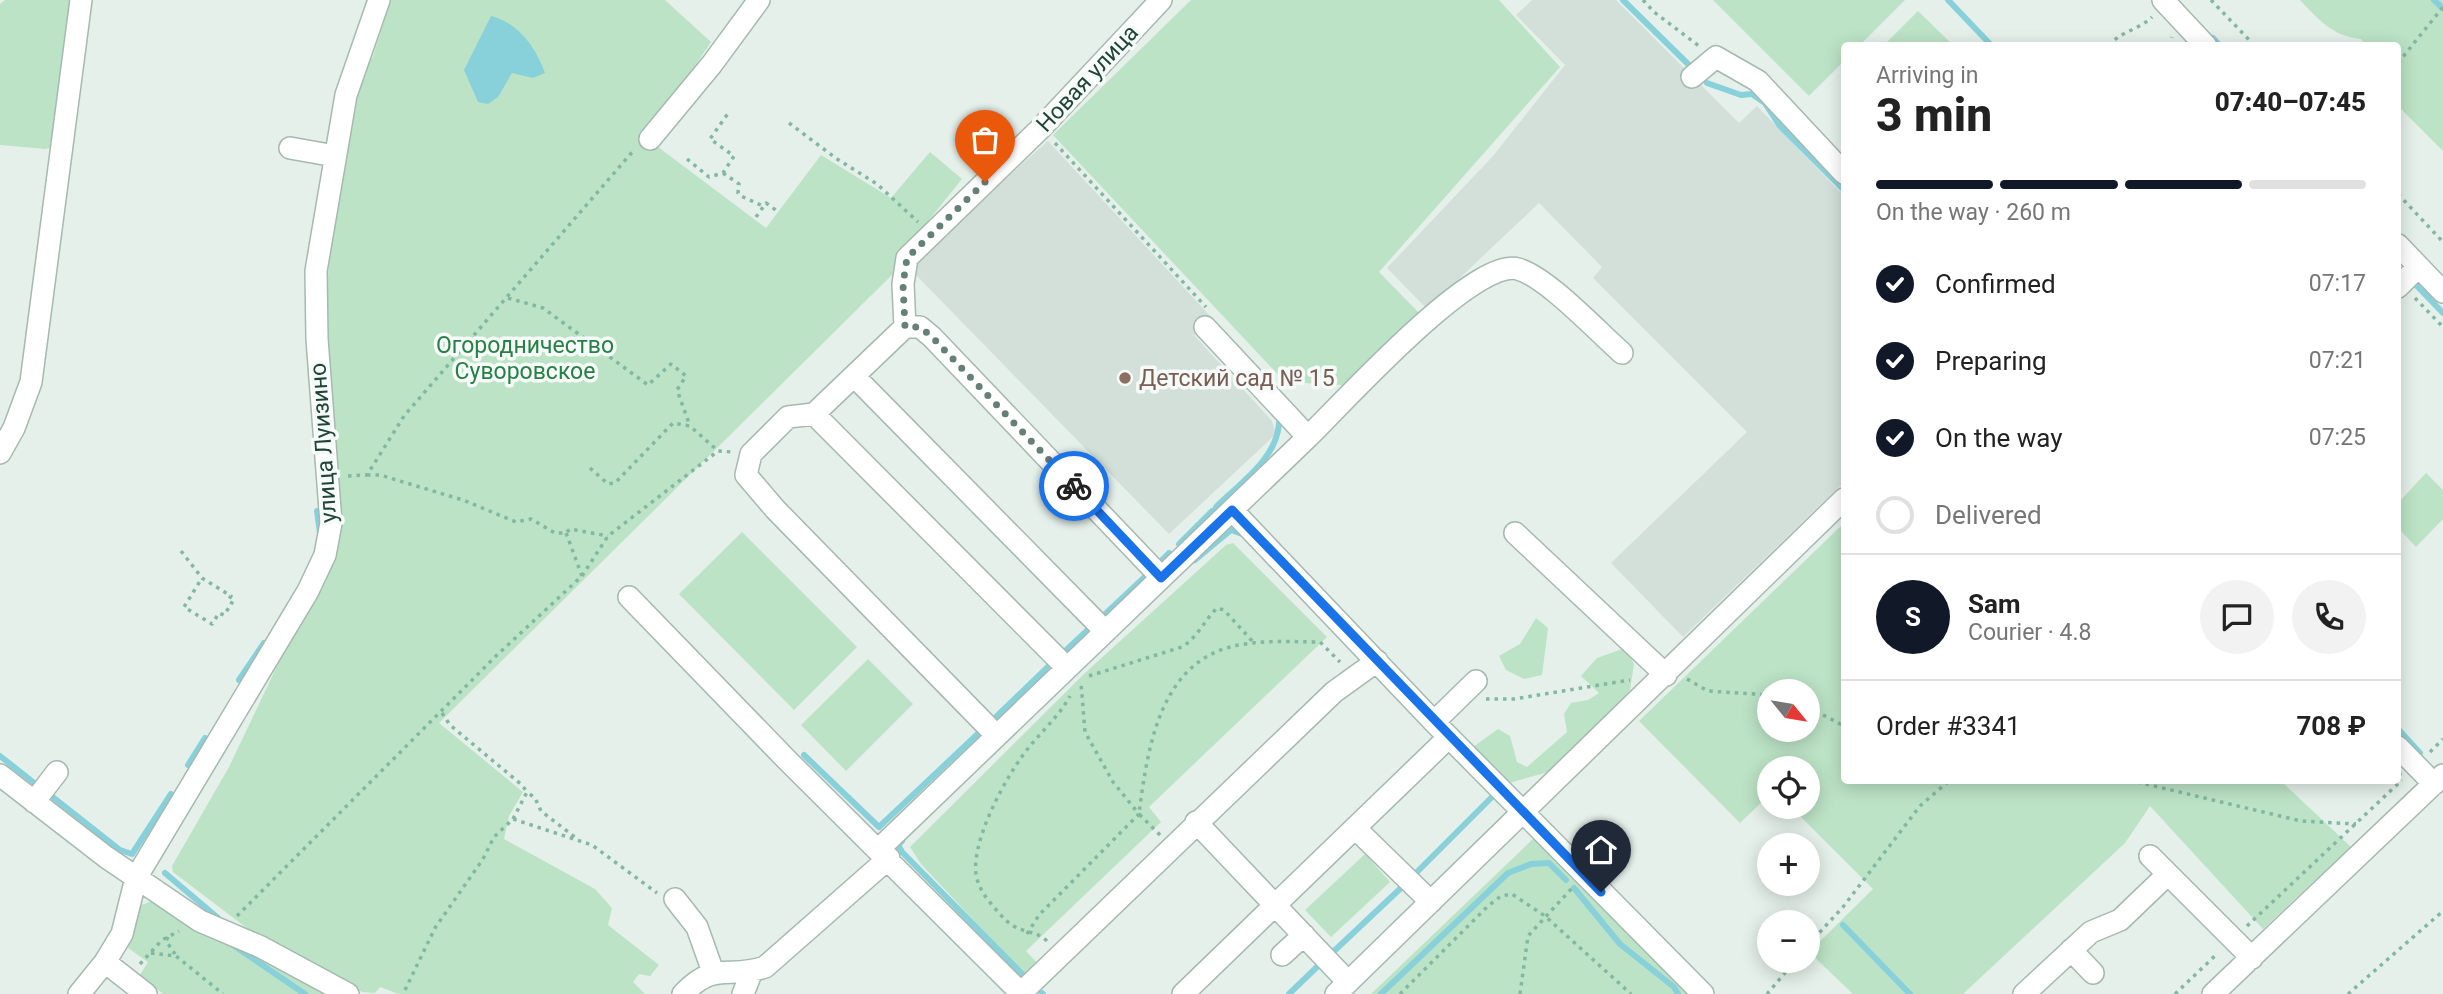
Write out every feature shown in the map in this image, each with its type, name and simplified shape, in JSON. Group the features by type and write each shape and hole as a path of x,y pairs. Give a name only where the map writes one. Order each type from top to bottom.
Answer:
{"street":[{"path":"0,453 14,428 31,382 81,0"},
{"name":"улица Луизино","path":"79,994 106,962 122,934 136,878 308,591 325,555 329,533 317,339 316,271 346,95 379,0"},
{"path":"650,139 712,64 759,0"},
{"name":"Новая улица","path":"905,327 903,284 907,258 1041,128 1161,0"},
{"path":"2164,2 2202,42"},
{"path":"1692,77 1716,57 1758,81 1841,170"},
{"path":"290,148 335,156"},
{"path":"2401,248 2443,292"},
{"path":"2401,283 2418,267"},
{"path":"682,994 696,980 713,972 752,971 765,967 884,854 996,735 1073,671 1104,630 1308,437 1448,299 1488,274 1516,268 1540,280 1622,354"},
{"path":"996,735 775,509 747,475 751,454 788,417 814,414 905,327 920,327 1161,578"},
{"path":"1210,331 1308,437"},
{"path":"854,376 1104,630"},
{"path":"814,414 1073,671"},
{"path":"1196,822 1304,935 1342,988 1841,502"},
{"path":"1232,510 1523,813 1703,994"},
{"path":"1515,533 1664,676"},
{"path":"629,597 787,760 1021,993 1334,692 1377,661"},
{"path":"1193,991 1275,905 1355,828 1442,729 1476,681"},
{"path":"2213,994 2438,779 2416,766 2401,750"},
{"path":"34,802 57,772"},
{"path":"0,775 136,878 200,921 223,929 348,994"},
{"path":"1355,828 1387,869 1431,902"},
{"path":"2150,856 2252,958"},
{"path":"2024,994 2091,932 2120,920 2168,874"},
{"path":"676,899 697,927 713,972"},
{"path":"1282,956 1304,935"},
{"path":"2071,950 2093,973"},
{"path":"106,962 146,994"},
{"path":"743,994 752,971"}],"path":[{"path":"1643,0 1654,12 1716,57"},
{"path":"2211,0 2251,42"},
{"path":"2113,42 2120,35 2139,29 2164,2"},
{"path":"2401,59 2443,7"},
{"path":"687,159 709,177 723,173 734,156 710,139 729,112"},
{"path":"789,123 837,159 877,184 909,212 928,235"},
{"path":"1041,128 1212,315 1210,331"},
{"path":"367,475 404,416 634,150 650,139"},
{"path":"723,173 739,184 738,193 741,196 763,206"},
{"path":"2401,197 2443,242"},
{"path":"755,217 766,203 777,211"},
{"path":"2401,287 2443,327"},
{"path":"508,298 543,308 648,385 671,364 687,376 677,390 690,426 718,451 751,454"},
{"path":"590,468 608,484 615,483 673,423 690,426"},
{"path":"223,929 442,713 496,656 582,576 608,536 718,451"},
{"path":"327,484 347,476 380,475 463,500 516,522 531,519 555,533 566,533 570,529 608,536"},
{"path":"566,533 582,576"},
{"path":"181,551 202,578 231,596 231,606 223,615 219,613 212,624 184,607 202,578"},
{"path":"1073,671 1091,676 1182,647 1194,640 1201,625 1217,608 1233,618 1254,643"},
{"path":"1027,934 1038,915 1139,814 1146,765 1157,718 1183,673 1198,660 1218,651 1254,643 1320,642 1354,677"},
{"path":"1073,671 1085,732 1113,782 1171,847"},
{"path":"1060,955 1039,933 1027,934 1014,929 984,894 977,881 974,863 988,818 1022,756 1061,712 1073,671"},
{"path":"1492,698 1514,699 1624,679 1664,676 1708,691 1757,694"},
{"path":"442,713 450,725 523,785 535,798 541,811 578,840"},
{"path":"1820,713 1841,724"},
{"path":"2435,747 2443,755"},
{"path":"2401,780 2416,766"},
{"path":"1820,932 1843,907 1920,806 1945,784"},
{"path":"2146,784 2301,821 2356,824"},
{"path":"2175,994 2397,784"},
{"path":"405,990 435,928 483,859 494,837 513,819 527,792"},
{"path":"513,819 592,845 652,892 676,899"},
{"path":"1520,994 1528,936 1584,875"},
{"path":"1400,994 1502,896 1518,897 1545,916 1631,994"},
{"path":"2348,994 2443,911"},
{"path":"136,971 168,937 200,921"},
{"path":"168,937 166,941 176,956 223,994"},
{"path":"151,953 176,956"},
{"path":"1767,994 1785,973"}],"shaded area":[{"path":"1532,0 1616,0 1739,123 1757,106 1841,193 1841,485 1683,637 1611,563 1747,432 1593,278 1602,267 1539,203 1427,309 1387,268 1493,156 1565,65 1516,15"},
{"name":"Детский сад № 15","path":"1048,141 1212,318 1194,335 1272,421 1276,434 1169,534 914,273 918,256"}],"green space":[{"path":"5,0 75,0 54,146 46,149 0,145 0,4"},
{"name":"Огородничество Суворовское","path":"391,0 665,0 711,42 646,138 766,228 821,155 891,198 930,152 962,179 904,251 897,270 439,723 523,792 509,816 504,839 595,889 612,908 608,925 659,965 650,976 639,974 633,982 645,994 399,994 380,987 375,993 362,992 256,935 173,872 172,866 229,767 278,664 322,583 327,284 333,229 365,59 372,59"},
{"path":"1191,0 1499,0 1560,67 1379,272 1422,316 1342,385 1285,382 1053,135"},
{"path":"1713,0 1905,0 1863,42 1841,42 1841,64 1809,96"},
{"path":"2300,0 2443,0 2443,151 2401,109 2401,42 2363,42 2334,31"},
{"path":"1918,11 1950,42 1887,42"},
{"path":"2426,473 2443,490 2443,519 2416,547 2401,531 2401,500"},
{"path":"1841,526 1841,784 2284,784 2351,847 2263,929 2150,806 2125,843 1963,994 1853,994 1820,962 1820,941 1873,889 1820,833 1803,819 1820,819 1820,756 1757,756 1757,807 1740,823 1639,721"},
{"path":"742,532 857,647 794,710 679,594"},
{"path":"1233,543 1327,637 1149,807 1161,822 1026,951 1039,965 1026,976 921,864 910,847 1086,672 1226,545"},
{"path":"1536,618 1548,628 1542,675 1524,679 1506,670 1499,656 1520,644"},
{"path":"1625,648 1634,664 1630,690 1600,724 1548,772 1509,783 1473,747 1498,729 1510,736 1517,762 1527,767 1567,732 1564,714 1571,703 1588,700 1599,693 1581,676 1597,658"},
{"path":"868,659 913,704 846,771 801,725"},
{"path":"1534,838 1693,994 1371,994"},
{"path":"1365,854 1390,882 1331,937 1305,910"},
{"path":"152,901 166,906 202,934 232,940 335,994 163,994 140,975 148,962 128,948 141,905"}],"water":[{"path":"491,16 510,24 525,38 545,73 533,78 512,73 498,97 488,104 478,102 464,70"}],"waterway":[{"path":"1623,0 1691,67"},
{"path":"1948,0 1988,42"},
{"path":"2434,0 2443,9"},
{"path":"2213,38 2216,42"},
{"path":"1707,83 1741,95 1752,94 1765,103 1780,126 1841,187"},
{"path":"2416,285 2443,313"},
{"path":"1216,507 1246,480 1264,459 1272,448 1279,423"},
{"path":"317,511 320,533"},
{"path":"1179,544 1212,511"},
{"path":"1195,560 1231,530 1245,535"},
{"path":"1157,565 1169,553"},
{"path":"1101,618 1149,573"},
{"path":"1062,654 1092,626"},
{"path":"239,680 264,643"},
{"path":"997,716 1052,663"},
{"path":"804,755 879,827 984,728"},
{"path":"2401,732 2420,753"},
{"path":"188,765 205,738"},
{"path":"0,756 38,786"},
{"path":"1414,875 1496,793"},
{"path":"49,794 120,850 132,854 171,794"},
{"path":"902,841 898,845 902,852 1026,978"},
{"path":"1381,994 1508,873 1531,864 1549,863 1566,880"},
{"path":"165,873 218,918"},
{"path":"1332,953 1402,887"},
{"path":"1574,888 1620,944 1674,987 1678,994"},
{"path":"1843,925 1910,994"},
{"path":"230,943 305,994"},
{"path":"1289,994 1319,965"}],"way so far":[{"path":"985,182 907,258 903,284 905,327 920,327 932,337 1074,486"}],"place":[{"name":"Детский сад № 15","path":"1125,378"}],"route":[{"path":"1074,486 1161,578 1232,510 1601,892"}]}
